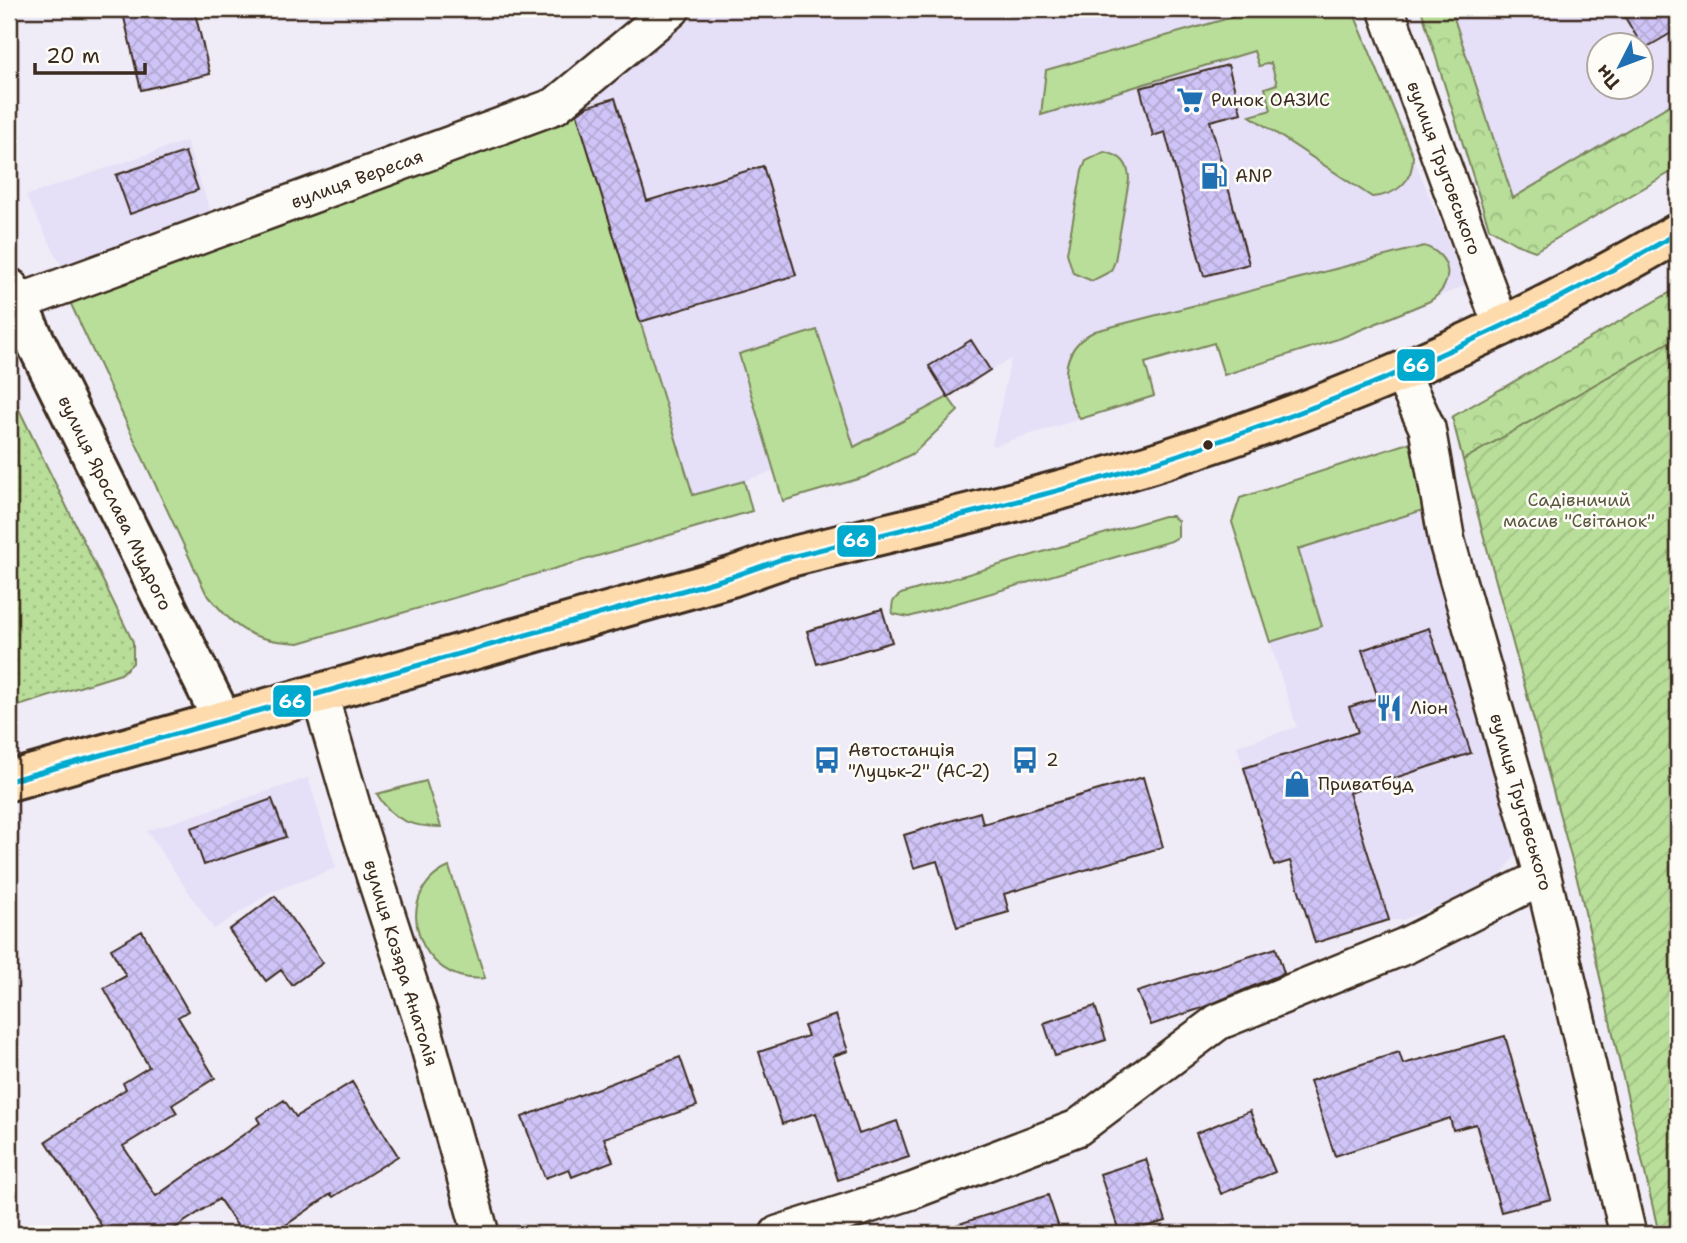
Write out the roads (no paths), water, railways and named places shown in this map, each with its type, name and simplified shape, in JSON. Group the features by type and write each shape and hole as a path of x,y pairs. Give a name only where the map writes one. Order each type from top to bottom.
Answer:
{"main road":[{"path":"9,781 718,581 782,559 1186,452 1402,374 1593,283 1678,233"},
{"name":"вулиця Ярослава Мудрого","path":"13,295 222,719"}],"street":[{"name":"вулиця Вересая","path":"13,295 555,107 672,9"},
{"name":"вулиця Трутовського","path":"1386,9 1502,328"},
{"name":"вулиця Трутовського","path":"1402,374 1427,428 1447,542 1543,877 1628,1234"},
{"name":"вулиця Козяра Анатолія","path":"319,692 356,819 421,1019 481,1234"},
{"path":"778,1234 912,1191 1077,1128 1218,1022 1405,946 1543,877"}],"place":[{"name":"Ринок ОАЗИС","path":"1190,100"},
{"name":"ANP","path":"1214,176"},
{"name":"Ліон","path":"1389,708"},
{"name":"Автостанція \"Луцьк-2\" (АС-2)","path":"827,760"},
{"name":"2","path":"1025,760"},
{"name":"Приватбуд","path":"1297,784"}],"park label":[{"name":"Садівничий масив \"Світанок\"","path":"1579,510"}]}
